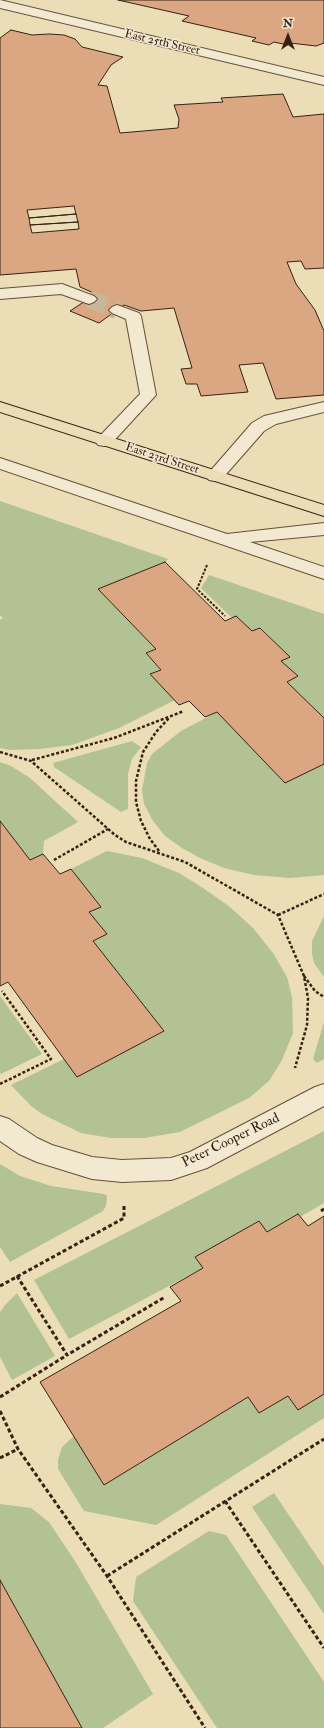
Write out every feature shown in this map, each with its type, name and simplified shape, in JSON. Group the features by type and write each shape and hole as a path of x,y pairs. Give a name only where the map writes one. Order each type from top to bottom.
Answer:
{"main road":[{"name":"East 23rd Street","path":"0,407 324,511"}],"street":[{"name":"East 25th Street","path":"0,4 324,81"},
{"path":"0,294 62,289 89,299"},
{"path":"104,441 148,395 133,316 117,310"},
{"path":"215,476 258,426 270,420 324,407"},
{"path":"0,463 324,573"},
{"path":"227,539 324,529"},
{"name":"Peter Cooper Road","path":"0,1127 28,1146 46,1154 92,1168 122,1171 171,1169 198,1160 324,1094"}],"path":[{"path":"208,561 197,589 225,616"},
{"path":"31,761 114,738 184,711"},
{"path":"159,852 150,839 141,821 136,802 136,781 143,752 156,732 170,717"},
{"path":"0,752 31,761 108,829 126,842 186,862 278,915 304,976 308,998 307,1025 295,1071"},
{"path":"54,860 108,829"},
{"path":"278,915 324,894"},
{"path":"304,976 315,991 324,997"},
{"path":"0,1084 51,1059 2,991"},
{"path":"0,1286 124,1218"},
{"path":"17,1276 67,1354"},
{"path":"0,1397 67,1354 165,1297"},
{"path":"0,1411 18,1449 107,1576 205,1728"},
{"path":"107,1576 324,1438"},
{"path":"0,1458 18,1449"},
{"path":"225,1501 324,1648"}],"green space":[{"path":"0,501 168,559 165,562 98,589 156,649 146,654 161,670 151,674 175,700 119,728 72,745 39,749 10,750 0,748 0,620 3,618 0,615"},
{"path":"209,575 324,614 324,718 287,682 297,676 281,661 290,657 261,628 252,631 232,618 201,588"},
{"path":"217,712 285,782 324,764 324,875 290,878 254,875 224,868 200,858 182,848 165,836 153,821 144,804 142,790 147,763 152,754 181,731"},
{"path":"132,741 141,747 132,759 128,774 128,809 121,812 54,767 53,763"},
{"path":"0,762 11,766 30,778 78,822 44,841 43,854 30,860 0,821"},
{"path":"107,851 142,858 179,873 203,888 230,907 253,928 273,953 287,977 292,997 293,1033 282,1060 269,1081 249,1098 180,1132 144,1138 111,1138 81,1133 42,1114 31,1106 11,1085 64,1059 77,1076 164,1031 93,941 107,934 89,912 101,907 71,869"},
{"path":"324,916 324,977 314,963 312,941"},
{"path":"0,996 42,1054 1,1074 0,1073"},
{"path":"324,1022 324,1059 317,1063 313,1059"},
{"path":"324,1131 324,1203 300,1217 298,1214 267,1232 258,1221 196,1257 203,1268 69,1339 34,1280"},
{"path":"0,1164 20,1176 51,1186 104,1194 107,1196 106,1206 103,1211 10,1262 0,1247"},
{"path":"17,1293 55,1356 12,1380 0,1357 0,1312"},
{"path":"324,1394 324,1418 156,1525 84,1511 58,1469 58,1460 62,1447 74,1436 104,1485 248,1397 259,1413 288,1396"},
{"path":"274,1493 324,1567 324,1614 252,1507"},
{"path":"0,1504 31,1508 49,1522 75,1561 153,1694 103,1728 82,1728 0,1580"},
{"path":"209,1531 226,1535 324,1682 324,1728 217,1728 133,1601 136,1577"}],"building":[{"path":"118,0 324,0 324,43 316,46 290,43 288,45 274,42 269,45 252,41 256,38 182,21 189,16"},
{"path":"11,30 32,35 64,35 75,39 82,47 123,57 111,65 98,85 107,86 120,133 178,128 179,119 174,105 223,102 221,98 283,94 293,117 324,114 324,268 305,269 301,261 287,262 296,284 315,310 324,331 324,395 276,399 263,363 239,365 248,392 201,396 197,384 186,384 181,369 192,368 174,308 141,311 124,305 99,323 70,311 96,294 80,287 76,269 0,275 0,38"},
{"path":"74,206 76,214 29,218 27,210"},
{"path":"76,214 78,222 30,225 29,218"},
{"path":"78,222 79,229 32,233 30,225"},
{"path":"165,562 225,621 236,616 252,631 260,628 290,657 281,661 298,676 287,682 324,718 324,764 285,783 217,712 205,717 189,701 179,705 150,674 161,670 146,653 156,649 98,589"},
{"path":"0,821 30,860 43,854 60,874 71,869 101,907 89,912 107,934 93,941 164,1031 77,1077 8,982 0,986"},
{"path":"298,1214 308,1226 324,1216 324,1394 298,1410 288,1396 259,1413 248,1397 104,1485 40,1382 181,1301 170,1287 203,1268 195,1257 259,1221 267,1232"},
{"path":"0,1580 82,1728 0,1728"}],"tunnel":[{"path":"89,299 117,310"}]}
